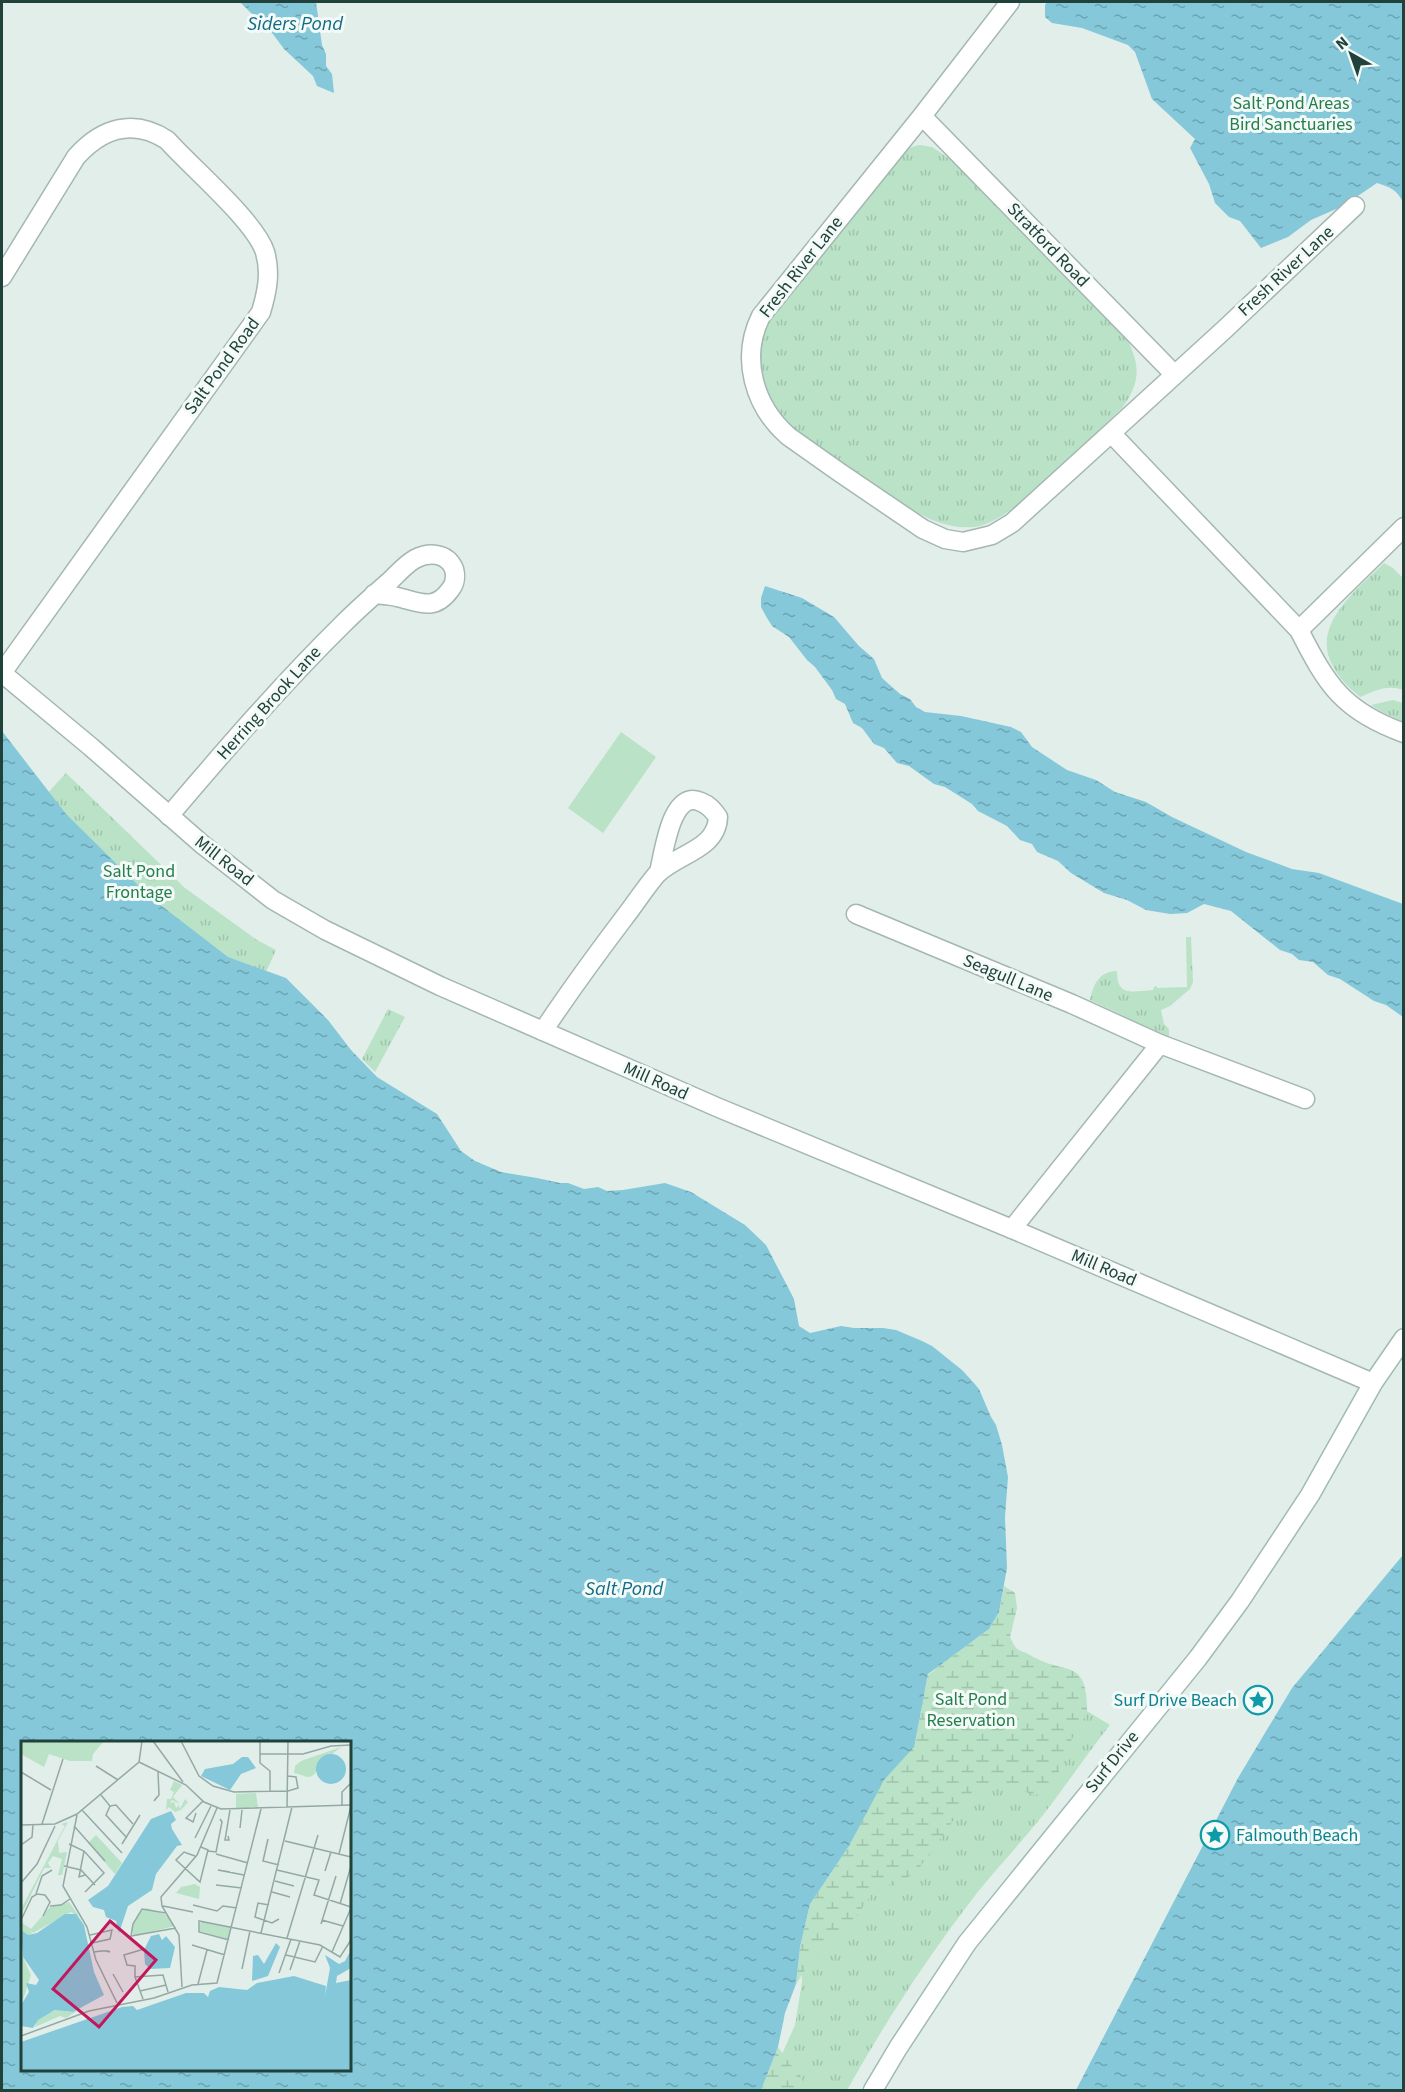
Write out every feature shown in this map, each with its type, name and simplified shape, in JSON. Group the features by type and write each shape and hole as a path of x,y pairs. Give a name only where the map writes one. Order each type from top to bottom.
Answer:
{"street":[{"name":"Fresh River Lane","path":"1010,2 922,116 760,316 754,329 751,359 753,375 765,409 774,423 788,436 923,529 945,539 963,542 992,535 1012,523 1225,329 1355,206"},
{"name":"Stratford Road","path":"922,116 1174,374"},
{"name":"Salt Pond Road","path":"2,277 76,157 88,143 101,135 126,128 153,131 167,140 258,237 265,251 268,267 267,294 261,312 2,673"},
{"path":"1111,433 1299,630 1321,674 1347,702 1378,723 1404,733"},
{"path":"1299,630 1404,527"},
{"name":"Herring Brook Lane","path":"169,816 292,675 374,594"},
{"name":"Mill Road","path":"2,673 169,816 273,900 317,926 404,969 718,1108 1012,1229 1373,1383"},
{"path":"543,1030 579,977 659,872"},
{"name":"Seagull Lane","path":"856,914 1160,1044 1305,1099"},
{"path":"1012,1229 1160,1044"},
{"name":"Surf Drive","path":"873,2091 898,2048 967,1943 1197,1658 1240,1601 1310,1495 1373,1383 1404,1338"}],"green space":[{"path":"919,145 932,147 956,163 1127,339 1135,358 1135,383 1122,408 1072,458 1029,496 990,522 974,527 945,524 918,513 803,437 778,411 770,397 760,365 764,332 772,315 898,157 909,148"},
{"path":"1384,563 1403,578 1403,690 1386,688 1360,697 1335,671 1327,651 1327,636 1340,608"},
{"path":"1393,700 1403,703 1403,722 1371,705"},
{"path":"621,732 656,757 603,833 568,808"},
{"name":"Salt Pond Frontage","path":"66,773 185,888 257,940 276,950 259,987 35,807"},
{"path":"1186,937 1191,937 1193,982 1190,989 1170,1006 1161,1010 1164,1024 1169,1029 1169,1037 1090,1000 1093,989 1101,976 1117,971 1120,986 1128,991 1153,990 1157,986 1157,988 1187,987"},
{"path":"388,1009 405,1017 375,1072 362,1059"},
{"name":"Salt Pond Reservation","path":"1004,1586 1015,1593 1017,1608 1010,1637 1016,1648 1072,1671 1079,1675 1084,1683 1087,1714 1065,1752 1055,1783 1048,1791 1034,1795 1010,1786 984,1784 973,1789 970,1797 915,1874 871,1895 858,1914 811,1961 796,1984 800,1947 810,1904 849,1846 884,1780 914,1747 928,1675 989,1629 999,1612"},
{"name":"Salt Pond Reservation","path":"954,1630 1110,1725 1048,1808 977,1893 942,1941 892,2014 847,2090 766,2090 795,2025 802,1982 801,1947"},
{"path":"778,2047 809,2090 761,2090"}],"water":[{"name":"Siders Pond","path":"240,2 316,2 322,45 326,54 326,66 332,74 334,93 317,86 313,76 284,49 261,18 251,13"},
{"name":"Salt Pond Areas Bird Sanctuaries","path":"1047,2 1403,2 1403,202 1393,190 1377,183 1343,206 1311,220 1288,237 1261,248 1240,221 1229,217 1215,203 1209,184 1190,148 1195,139 1152,99 1135,52 1128,45 1082,28 1052,23 1045,17"},
{"path":"765,586 802,598 834,617 859,646 874,659 882,678 925,712 961,716 1011,727 1021,732 1032,747 1067,770 1096,780 1115,792 1146,802 1246,852 1292,869 1319,873 1403,904 1403,1017 1340,979 1328,975 1313,962 1299,960 1292,954 1280,950 1231,911 1204,904 1187,913 1170,914 1146,910 1127,900 1104,893 1071,873 1058,861 1037,852 1032,844 1020,840 1007,826 978,811 972,804 945,787 934,784 909,766 897,763 884,748 874,744 862,728 853,723 845,704 836,699 815,667 789,637 772,626 761,607"},
{"name":"Salt Pond","path":"2,731 66,814 150,897 228,957 286,978 328,1020 351,1050 377,1077 437,1114 461,1151 475,1161 501,1172 568,1183 584,1189 598,1187 607,1191 623,1190 665,1183 691,1192 745,1225 766,1245 794,1299 799,1326 810,1333 841,1326 896,1330 932,1346 962,1370 979,1389 996,1425 1008,1477 1005,1517 1007,1568 999,1612 989,1629 928,1674 914,1747 884,1780 849,1846 810,1904 800,1947 796,1984 785,2013 778,2047 761,2090 2,2090"},
{"path":"1403,1555 1403,2090 1076,2090 1238,1778 1292,1688"}],"place":[{"name":"Surf Drive Beach","path":"1258,1700"},
{"name":"Falmouth Beach","path":"1215,1835"}]}
